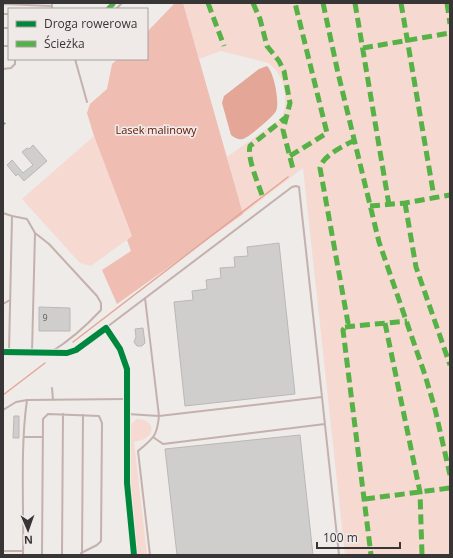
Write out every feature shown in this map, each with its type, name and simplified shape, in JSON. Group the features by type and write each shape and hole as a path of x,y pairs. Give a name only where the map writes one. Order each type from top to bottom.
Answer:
{"street":[{"path":"3,352 67,353 76,350 106,328 120,349 127,369 127,483 134,555"}],"lane":[{"path":"3,4 52,6"},
{"path":"3,69 10,68 15,64 16,60"},
{"path":"76,60 87,102"},
{"path":"106,328 292,187 299,187 339,555"},
{"path":"3,213 27,218 35,233 49,244 97,296 101,303 101,310 94,317 59,347 49,353"},
{"path":"9,353 12,216"},
{"path":"32,353 35,233"},
{"path":"145,298 159,416 157,432 148,443 138,451 150,555"},
{"path":"3,304 10,300"},
{"path":"52,388 52,400"},
{"path":"127,414 159,416 322,398"},
{"path":"3,410 16,402 27,400 127,399"},
{"path":"23,555 24,438 27,400"},
{"path":"42,555 43,419 48,414 63,414 83,415 99,416 102,423 101,541 97,546 82,554 83,415"},
{"path":"62,555 63,414"},
{"path":"153,437 163,444 325,424"},
{"path":"24,438 43,437"},
{"path":"3,551 23,551"}],"shaded area":[{"path":"183,3 450,3 450,555 345,555 303,168 243,214 227,157 282,118 285,107 285,94 282,80 276,70 269,63 221,51 199,59"},
{"path":"267,66 270,69 276,88 276,111 266,122 250,135 243,139 237,138 231,135 222,103 224,96 259,69"},
{"path":"94,136 132,236 91,266 80,263 22,199"},
{"path":"137,419 145,420 151,428 150,435 142,440 134,442 147,555 137,555 130,490 130,427"}],"green space":[{"name":"Lasek malinowy","path":"175,3 183,3 243,214 117,304 102,270 131,251 127,240 132,236 94,136 87,113 90,104 107,89 112,64 117,60 148,60 148,31"}],"building":[{"path":"33,145 47,161 24,181 18,174 16,176 7,165 12,160 23,173 33,165 22,152 27,148 29,149"},
{"path":"279,243 295,394 185,406 174,302 193,300 192,291 207,289 206,280 221,278 220,268 235,267 234,257 248,256 247,247"},
{"path":"39,307 70,308 70,331 39,331"},
{"path":"143,328 145,343 142,346 137,346 134,342 136,337 135,329"},
{"path":"14,416 19,416 19,438 13,438"},
{"path":"300,435 313,555 177,555 165,449"}],"waterway":[{"path":"73,342 288,177"},
{"path":"3,395 45,363"}],"marked path":[{"path":"109,8 114,3"},
{"path":"208,3 224,46"},
{"path":"253,3 260,19 267,46 279,61 284,71 290,103 283,130 293,169"},
{"path":"290,156 327,133 295,3"},
{"path":"323,3 338,73 379,242 425,375 435,409 450,475"},
{"path":"355,3 389,205"},
{"path":"401,3 434,197"},
{"path":"447,3 450,24"},
{"path":"363,48 450,33"},
{"path":"262,195 251,164 249,151 250,146 285,118"},
{"path":"355,140 329,155 320,168 348,323 343,330 371,555"},
{"path":"370,206 405,203 450,195"},
{"path":"405,203 416,267 450,365"},
{"path":"345,327 407,321"},
{"path":"385,323 420,492 422,555"},
{"path":"365,499 450,488"}],"cycle path":[{"path":"3,352 67,353 76,350 106,328 120,349 127,369 127,483 134,555"}]}
